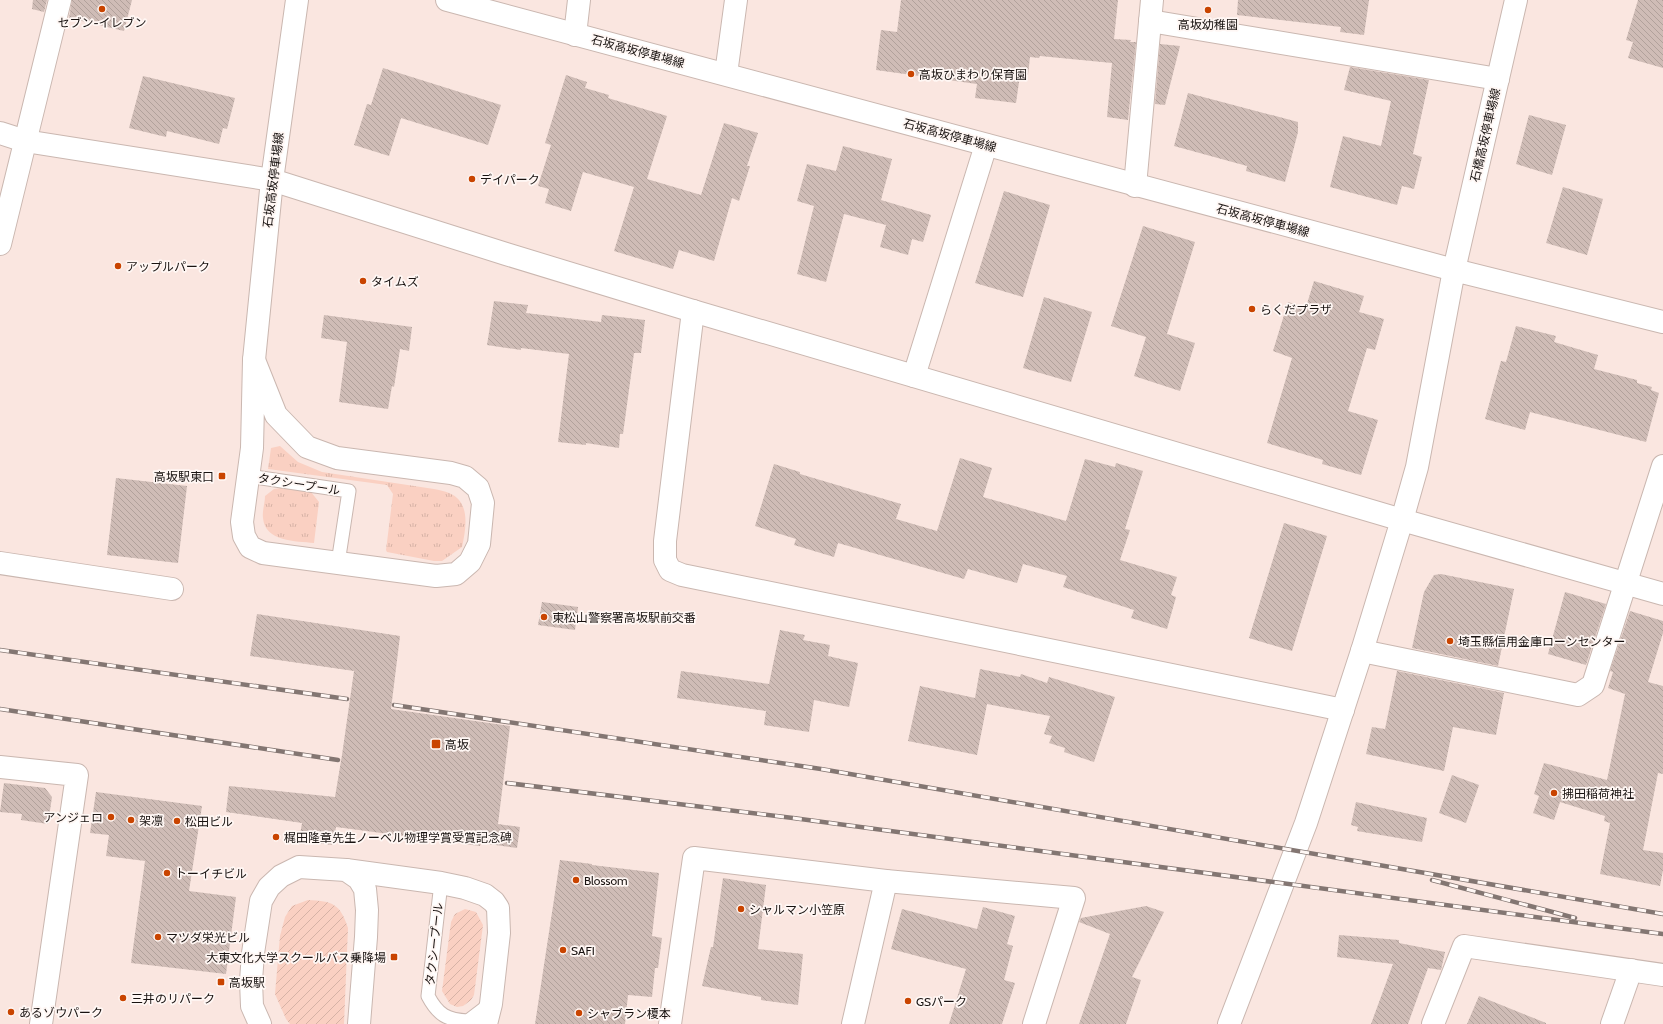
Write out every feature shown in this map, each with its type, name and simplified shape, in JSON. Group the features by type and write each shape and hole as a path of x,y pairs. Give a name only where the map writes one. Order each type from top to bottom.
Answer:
{"street":[{"path":"0,244 60,0"},
{"name":"石坂高坂停車場線","path":"254,360 276,415 307,447 337,458 451,473 465,477 478,488 483,503 479,544 470,562 456,574 436,576 263,553 250,547 244,536 242,522 252,448 254,360 272,180 297,0"},
{"name":"石坂高坂停車場線","path":"447,0 726,74 1135,186 1454,270 1663,322"},
{"path":"575,35 579,0"},
{"path":"726,74 736,0"},
{"path":"1135,186 1152,0"},
{"name":"石橋高坂停車場線","path":"1229,1024 1306,823 1362,651 1417,467 1454,270 1516,0"},
{"path":"1150,21 1498,78"},
{"path":"0,133 25,141 272,180 498,252 693,311 1402,520 1663,594"},
{"path":"914,376 986,145"},
{"path":"693,311 665,541 665,560 670,570 682,575 1343,710"},
{"path":"1362,651 1578,695 1593,685 1663,466"},
{"path":"0,563 172,589"},
{"path":"0,766 77,775 41,1024"},
{"path":"670,1024 694,858 886,881 1074,898 1034,1024"},
{"path":"260,1024 252,1006 251,981 253,953 261,901 269,887 281,876 299,867 346,870 441,883 465,888 485,895 494,902 498,908 499,933 488,1014"},
{"path":"346,870 359,879 365,889 367,910 359,1024"},
{"path":"853,1024 886,881"},
{"path":"1433,1024 1464,946 1663,975"},
{"path":"1612,1024 1631,970"}],"lane":[{"name":"タクシープール","path":"248,476 349,491 338,564"},
{"name":"タクシープール","path":"441,883 428,996 434,1008 444,1016 453,1020 468,1021 480,1014 488,1014"}],"green space":[{"path":"280,446 298,462 322,472 434,489 449,493 456,497 464,509 465,532 462,547 442,561 434,561 387,552 386,550 393,494 387,485 268,469 271,448"},
{"path":"287,487 311,492 319,502 314,543 282,539 269,532 265,526 263,515 265,496 274,489"},
{"path":"308,900 324,901 334,905 342,914 348,928 344,1024 290,1024 286,1019 275,994 280,936 285,917 292,906"},
{"path":"465,909 476,912 483,925 474,995 471,1000 463,1006 457,1007 450,1004 442,991 451,922 455,914"}],"building":[{"path":"33,0 47,0 44,12 32,9"},
{"name":"セブン-イレブン","path":"72,0 132,0 124,31 69,18"},
{"path":"901,0 1118,0 1114,39 1131,40 1130,42 1136,42 1128,120 1107,117 1112,63 1040,56 1039,58 1030,57 1028,75 1020,75 1016,103 975,98 977,84 876,70 881,30 897,32"},
{"path":"1238,0 1369,0 1364,35 1340,32 1341,27 1237,15"},
{"path":"1638,0 1663,0 1663,68 1628,58 1633,42 1626,40"},
{"path":"1160,44 1180,46 1165,105 1155,104"},
{"path":"1350,67 1429,80 1413,154 1422,157 1414,189 1402,186 1397,205 1330,187 1343,136 1381,146 1391,101 1344,90"},
{"path":"383,68 501,105 488,145 401,118 389,156 354,145 367,104 371,105"},
{"path":"566,75 587,82 585,88 609,95 608,98 667,116 647,179 701,195 724,123 758,133 747,166 750,166 739,201 732,198 714,261 679,250 673,269 614,251 634,187 583,172 571,211 545,203 549,189 538,186 551,145 545,143"},
{"path":"143,76 235,98 227,129 223,128 219,144 167,131 166,137 129,128"},
{"path":"1188,93 1298,122 1298,132 1285,182 1246,171 1247,166 1174,146"},
{"path":"1529,115 1566,125 1552,175 1516,164"},
{"path":"843,146 892,159 881,200 931,215 923,242 912,239 908,255 880,247 886,225 844,214 826,282 797,274 814,206 797,201 807,164 836,171"},
{"path":"1563,187 1603,199 1587,255 1546,243"},
{"path":"1004,191 1050,205 1023,297 975,283"},
{"path":"1143,226 1195,242 1167,334 1195,343 1180,391 1134,376 1146,337 1111,326"},
{"path":"1314,281 1364,296 1359,312 1384,319 1375,350 1367,348 1348,411 1378,420 1361,475 1322,464 1323,460 1267,443 1292,358 1273,351 1288,302 1306,307"},
{"path":"1044,297 1092,312 1071,382 1023,368"},
{"path":"494,301 528,305 526,313 601,322 602,315 645,320 641,353 634,353 623,434 620,434 619,448 586,443 586,445 558,442 569,354 521,348 521,350 487,345"},
{"path":"324,315 412,327 409,351 400,349 394,387 392,386 388,409 339,402 347,342 321,338"},
{"path":"1516,326 1556,336 1554,342 1598,355 1594,369 1637,380 1637,383 1652,387 1651,390 1659,393 1646,442 1530,412 1525,430 1485,419 1501,361 1506,362"},
{"path":"960,458 992,468 983,497 1066,521 1085,459 1115,467 1116,463 1143,471 1125,529 1130,530 1120,560 1177,577 1171,595 1176,597 1167,629 1131,618 1134,610 1063,587 1067,576 1023,564 1017,583 968,569 964,579 838,543 834,557 794,545 796,539 755,526 774,464 800,472 800,474 901,504 896,519 937,531"},
{"path":"116,478 187,486 178,563 107,555"},
{"path":"1284,523 1327,536 1292,651 1249,638"},
{"path":"1441,574 1514,589 1498,666 1412,648 1424,592 1434,575"},
{"path":"1565,592 1606,604 1586,665 1548,654"},
{"path":"542,602 578,607 575,630 538,625"},
{"path":"1630,611 1663,621 1663,633 1648,682 1663,686 1663,774 1658,773 1643,850 1663,853 1663,870 1660,886 1600,874 1610,823 1604,821 1605,816 1560,802 1554,820 1533,813 1539,796 1534,794 1544,763 1607,780 1625,694 1608,688 1613,672 1610,671"},
{"path":"257,614 400,636 391,709 510,726 498,824 520,827 517,848 481,843 480,846 336,827 333,845 299,841 302,823 226,812 229,786 335,797 342,755 354,671 250,656"},
{"path":"780,630 805,635 803,640 830,645 828,656 858,663 849,707 814,700 809,732 764,725 766,711 677,698 681,671 769,684"},
{"path":"980,669 1020,677 1021,674 1047,683 1049,677 1115,697 1094,762 1064,752 1065,748 1049,743 1052,736 1044,734 1050,716 987,704 977,755 908,741 920,686 975,698"},
{"path":"1397,671 1504,693 1496,735 1453,727 1444,771 1366,754 1372,727 1385,729"},
{"path":"1452,775 1479,785 1466,823 1439,813"},
{"path":"4,783 45,788 52,797 48,824 21,820 22,814 0,812"},
{"path":"96,792 202,806 189,891 236,897 226,974 131,963 145,861 106,856 109,835 90,833"},
{"path":"1356,802 1427,818 1422,842 1357,831 1358,827 1351,825"},
{"path":"560,860 659,873 652,936 662,938 658,968 655,968 652,997 628,995 625,1024 535,1024"},
{"path":"723,878 766,885 758,949 803,954 798,1005 761,1000 761,997 702,986 711,947 713,947"},
{"path":"1146,906 1164,912 1132,977 1141,980 1126,1024 1079,1024 1110,934 1079,922 1081,918"},
{"path":"983,907 1015,916 1007,944 1013,946 1004,980 1015,983 1002,1024 949,1024 966,969 891,949 902,909 977,929"},
{"path":"1339,935 1399,940 1399,943 1445,952 1441,970 1428,968 1408,1024 1371,1024 1393,964 1337,957"},
{"path":"1479,996 1546,1023 1546,1024 1467,1024"}],"railway":[{"path":"0,650 347,699"},
{"path":"394,705 821,769 1663,914"},
{"path":"0,709 338,760"},
{"path":"507,783 793,818 1663,934"},
{"path":"1432,880 1575,918"}],"place":[{"name":"セブン-イレブン","path":"102,9"},
{"name":"高坂幼稚園","path":"1208,10"},
{"name":"高坂ひまわり保育園","path":"911,74"},
{"name":"デイパーク","path":"472,179"},
{"name":"アップルパーク","path":"118,266"},
{"name":"タイムズ","path":"363,281"},
{"name":"らくだプラザ","path":"1252,309"},
{"name":"高坂駅東口","path":"222,476"},
{"name":"東松山警察署高坂駅前交番","path":"544,617"},
{"name":"埼玉縣信用金庫ローンセンター","path":"1450,641"},
{"name":"高坂","path":"436,744"},
{"name":"拂田稲荷神社","path":"1554,793"},
{"name":"アンジェロ","path":"111,817"},
{"name":"架凛","path":"131,820"},
{"name":"松田ビル","path":"177,821"},
{"name":"梶田隆章先生ノーベル物理学賞受賞記念碑","path":"276,837"},
{"name":"トーイチビル","path":"167,873"},
{"name":"Blossom","path":"576,880"},
{"name":"シャルマン小笠原","path":"741,909"},
{"name":"マツダ栄光ビル","path":"158,937"},
{"name":"SAFI","path":"563,950"},
{"name":"大東文化大学スクールバス乗降場","path":"394,957"},
{"name":"高坂駅","path":"221,982"},
{"name":"三井のリパーク","path":"123,998"},
{"name":"GSパーク","path":"908,1001"},
{"name":"あるゾウパーク","path":"11,1012"},
{"name":"シャブラン榎本","path":"579,1013"}]}
